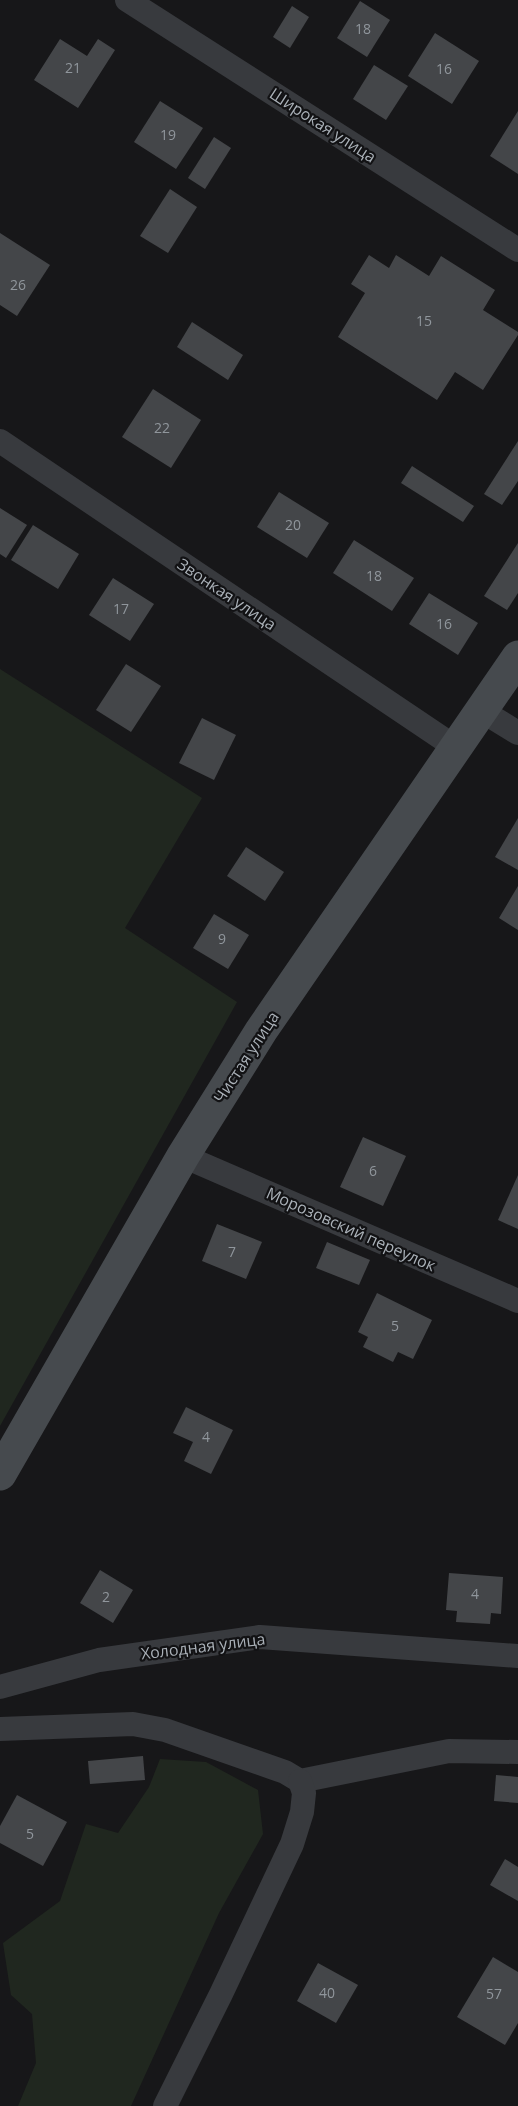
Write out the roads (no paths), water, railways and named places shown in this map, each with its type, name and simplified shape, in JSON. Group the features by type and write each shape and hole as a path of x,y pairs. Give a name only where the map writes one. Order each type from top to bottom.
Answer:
{"street":[{"name":"Широкая улица","path":"127,0 518,250"},
{"name":"Звонкая улица","path":"0,441 455,747"},
{"name":"Чистая улица","path":"0,1474 183,1156 261,1031 518,657"},
{"path":"482,711 518,733"},
{"name":"Морозовский переулок","path":"183,1156 518,1301"},
{"name":"Холодная улица","path":"0,1688 99,1660 260,1637 518,1656"},
{"path":"0,1729 133,1724 165,1730 285,1772 300,1781 304,1793 303,1812 292,1844 165,2106"},
{"path":"300,1781 449,1751 518,1752"}]}
